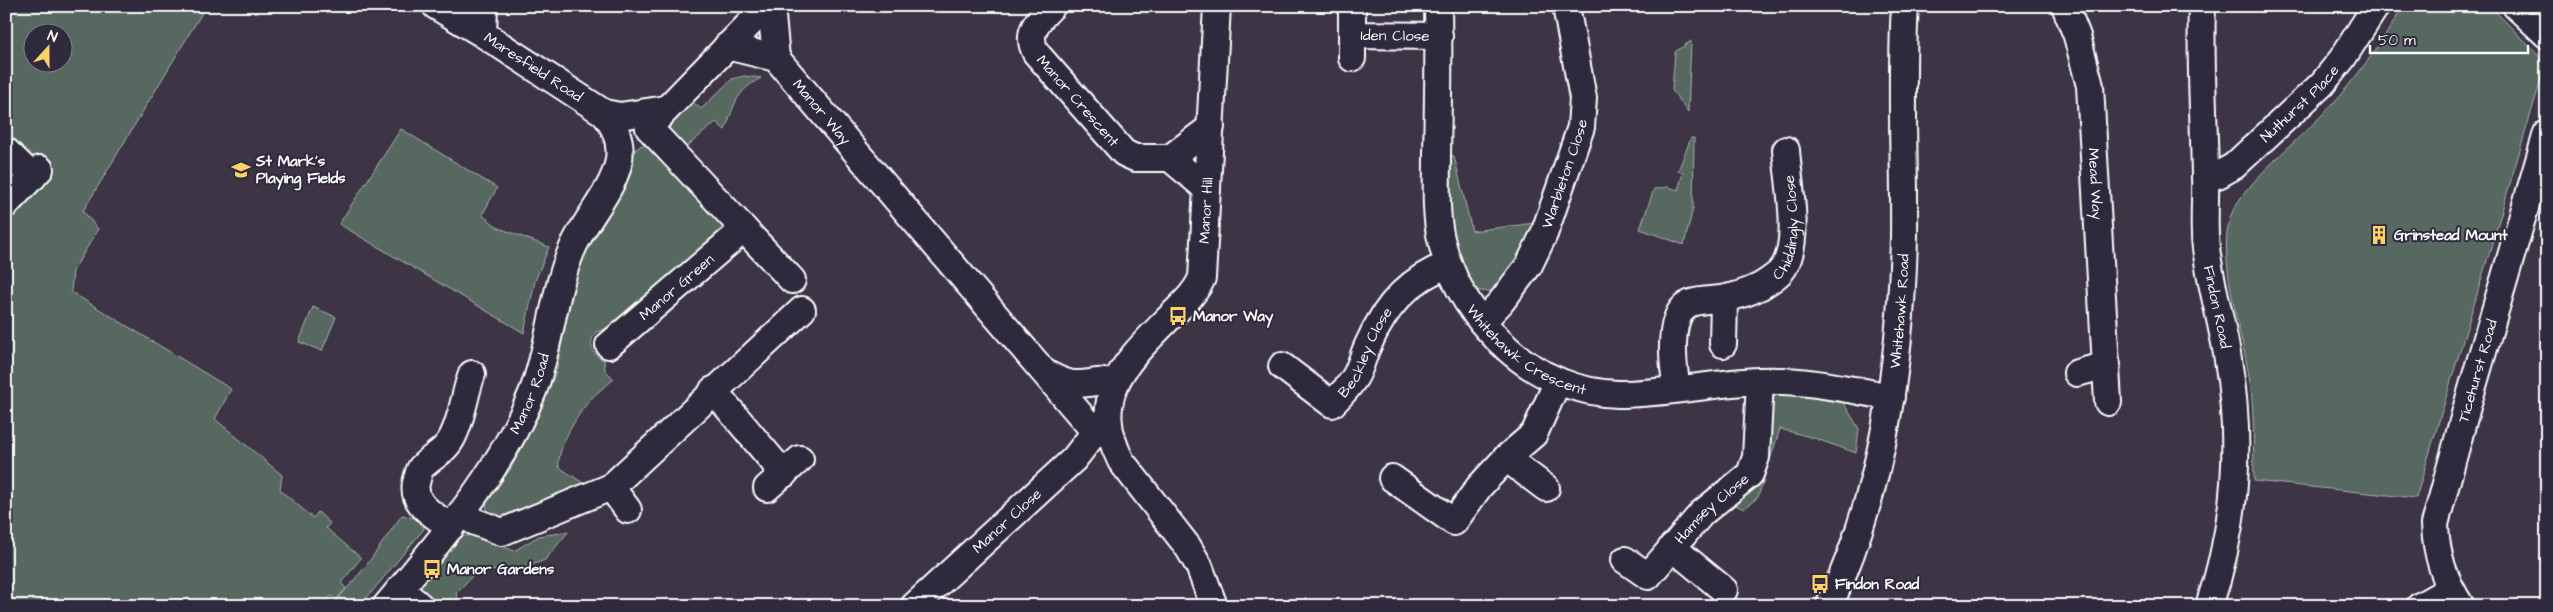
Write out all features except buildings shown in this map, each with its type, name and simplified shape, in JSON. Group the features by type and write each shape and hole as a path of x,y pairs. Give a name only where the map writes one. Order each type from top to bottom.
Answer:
{"street":[{"name":"Maresfield Road","path":"436,6 604,113"},
{"path":"482,34 484,6"},
{"path":"620,155 649,128 767,6"},
{"path":"727,46 776,58 771,6"},
{"name":"Manor Crescent","path":"1052,6 1034,26 1032,45 1036,53 1124,153 1135,158 1170,158"},
{"name":"Manor Hill","path":"1102,431 1115,384 1129,360 1198,286 1204,263 1217,6"},
{"name":"Whitehawk Crescent","path":"1438,6 1438,212 1440,238 1448,265 1460,291 1482,322 1516,356 1538,372 1558,381 1596,392 1618,394 1760,381 1797,381 1891,397"},
{"name":"Warbleton Close","path":"1482,322 1511,290 1529,265 1544,234 1581,126 1583,98 1566,6"},
{"name":"Whitehawk Road","path":"1836,604 1881,453 1891,397 1900,314 1904,238 1902,75 1905,6"},
{"name":"Mead Way","path":"2065,6 2077,36 2090,86 2108,402"},
{"name":"Findon Road","path":"2202,6 2200,58 2206,247 2228,360 2236,423 2235,482 2229,531 2209,606"},
{"name":"Nuthurst Place","path":"2205,176 2218,175 2234,166 2322,84 2346,53 2376,6"},
{"path":"2516,6 2547,35"},
{"name":"Iden Close","path":"1352,7 1352,47 1439,36"},
{"name":"Manor Way","path":"776,58 1046,374 1102,431 1129,474 1188,547 1199,566 1214,606"},
{"path":"604,113 620,116 666,109"},
{"name":"Manor Road","path":"393,597 456,520 499,458 518,425 545,356 561,286 574,246 590,215 615,176 620,155 616,131 604,113"},
{"path":"1207,190 1170,158 1211,127"},
{"path":"649,128 786,274"},
{"name":"Ticehurst Road","path":"2456,598 2441,568 2436,544 2436,518 2547,133"},
{"name":"Chiddingly Close","path":"1677,388 1673,344 1679,312 1692,302 1724,299 1752,291 1770,281 1784,268 1789,255 1793,233 1786,150"},
{"path":"6,152 36,173 6,204"},
{"name":"Manor Green","path":"609,345 744,229"},
{"name":"Beckley Close","path":"1282,366 1332,404 1354,379 1368,345 1392,303 1412,284 1435,269 1448,265"},
{"path":"1723,344 1724,299"},
{"path":"472,374 466,391 465,405 452,438 437,456 420,468 415,494 424,508 456,520 473,521 502,532 611,488 802,310"},
{"path":"2077,374 2107,365"},
{"path":"1046,374 1069,384 1102,380 1115,384"},
{"path":"1392,478 1454,522 1479,488 1506,458 1534,434 1558,381"},
{"name":"Hamsey Close","path":"1625,560 1648,576 1702,513 1750,474 1756,457 1760,381"},
{"path":"714,390 784,474"},
{"name":"Manor Close","path":"914,606 1102,431"},
{"path":"1506,458 1546,488"},
{"path":"611,488 628,510"},
{"name":"Hamsey Close","path":"1672,547 1724,590"},
{"path":"393,597 420,606"},
{"path":"2420,606 2456,598"}],"green space":[{"path":"6,6 206,6 83,211 98,229 73,271 71,292 231,389 215,419 282,475 280,490 313,518 318,512 330,523 326,528 361,558 341,583 346,588 336,600 331,596 322,606 6,606"},
{"path":"2403,6 2490,6 2546,63 2416,498 2254,481 2251,389 2228,272 2226,251 2227,232 2231,215 2247,189 2315,123 2347,87 2377,48"},
{"path":"1691,41 1688,112 1672,90 1675,52"},
{"path":"744,76 761,78 752,83 741,94 734,106 725,130 716,122 685,148 667,133 669,123 691,100 701,109 732,79"},
{"path":"401,129 497,188 482,215 499,228 549,247 535,281 524,333 339,224"},
{"path":"1691,138 1694,138 1693,208 1684,245 1640,229 1654,189 1668,187 1678,190 1683,173 1678,171"},
{"path":"642,145 650,145 732,227 610,327 596,332 592,340 592,348 596,355 604,360 605,370 614,379 585,406 564,441 559,459 559,467 583,483 506,521 494,516 487,509 486,501 510,470 538,417 556,372 576,273 591,235 629,173 635,150"},
{"path":"1451,155 1454,156 1472,231 1535,223 1520,256 1505,280 1490,291 1475,289 1472,285 1456,244 1451,216"},
{"path":"313,307 336,317 322,351 299,342"},
{"path":"1776,391 1839,395 1859,429 1856,453 1814,438 1780,429 1758,497 1744,509 1729,502 1770,398"},
{"path":"402,515 423,520 424,529 360,606 332,606 366,566"},
{"path":"568,532 545,560 524,568 476,572 456,593 460,606 427,606 418,588 456,539 464,536 485,538 514,551 539,536"}],"place":[{"name":"St Mark's Playing Fields","path":"241,170"},
{"name":"Grinstead Mount","path":"2379,235"},
{"name":"Manor Way","path":"1178,316"},
{"name":"Manor Gardens","path":"432,569"},
{"name":"Findon Road","path":"1820,584"}]}
